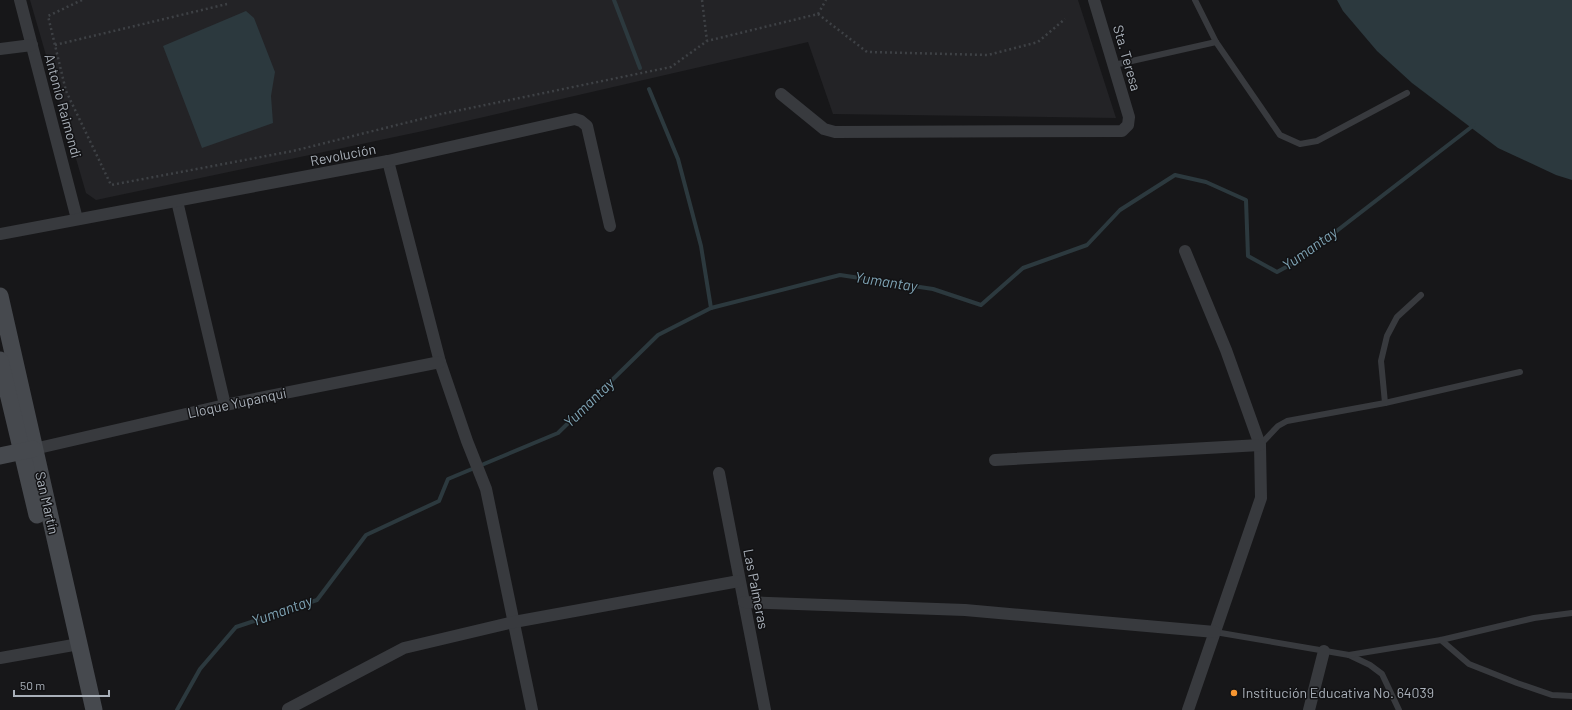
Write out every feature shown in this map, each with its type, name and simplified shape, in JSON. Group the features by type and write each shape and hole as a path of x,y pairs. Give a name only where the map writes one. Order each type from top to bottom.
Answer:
{"main road":[{"name":"San Martín","path":"0,296 28,450 73,646 83,710"},
{"name":"San Martín","path":"0,360 28,450"},
{"name":"Lloque Yupanqui","path":"0,456 28,450"},
{"name":"San Martín","path":"73,646 94,710"}],"street":[{"name":"Antonio Raimondi","path":"20,0 77,219"},
{"name":"Sta. Teresa","path":"781,94 824,129 835,132 1122,131 1128,125 1129,117 1094,0"},
{"path":"0,49 32,45"},
{"name":"Revolución","path":"0,234 388,161 575,119 581,120 587,126 610,226"},
{"path":"388,161 440,362 467,441 486,489 532,710"},
{"path":"177,201 225,405"},
{"path":"1185,251 1226,350 1260,445 1261,498 1188,710"},
{"name":"Lloque Yupanqui","path":"28,450 225,405 440,362"},
{"path":"994,460 1260,445"},
{"name":"Las Palmeras","path":"720,473 739,580 765,710"},
{"path":"288,709 404,648 514,622 739,580"},
{"path":"744,602 965,610 1214,632"},
{"path":"0,658 73,646"},
{"path":"1308,710 1324,651"}],"lane":[{"path":"1195,0 1216,42 1280,135 1300,144 1317,141 1407,93"},
{"path":"1114,65 1216,42"},
{"path":"1386,403 1382,361 1387,336 1397,317 1421,295"},
{"path":"1260,445 1278,426 1287,422 1386,403 1520,372"},
{"path":"1349,655 1441,640 1534,618 1572,614"},
{"path":"1214,632 1349,655 1370,665 1382,674 1399,710"},
{"path":"1441,640 1469,664 1516,683 1552,695 1572,696"}],"path":[{"path":"82,0 48,16 66,91 111,185 293,151 441,114 671,67 707,41 818,14 826,0"},
{"path":"702,0 707,41"},
{"path":"55,45 227,4"},
{"path":"818,14 867,52 988,55 1038,42 1065,19"}],"shaded area":[{"path":"30,0 1078,0 1116,118 833,114 808,42 423,131 96,200 86,193"},
{"path":"1337,0 1572,0 1572,180 1556,175 1498,148 1412,83 1377,51 1343,11"},
{"path":"246,11 254,18 275,72 271,96 273,123 202,148 163,46"}],"waterway":[{"path":"614,0 640,68"},
{"path":"649,89 678,159 701,246 711,308"},
{"name":"Yumantay","path":"177,710 200,669 236,627 317,600 366,535 439,501 448,479 558,433 658,335 711,308 840,275 933,289 981,305 1023,268 1087,245 1120,210 1175,175 1206,182 1246,200 1248,256 1277,272 1299,260 1474,125"}],"place":[{"name":"Institución Educativa No. 64039","path":"1234,693"}]}
